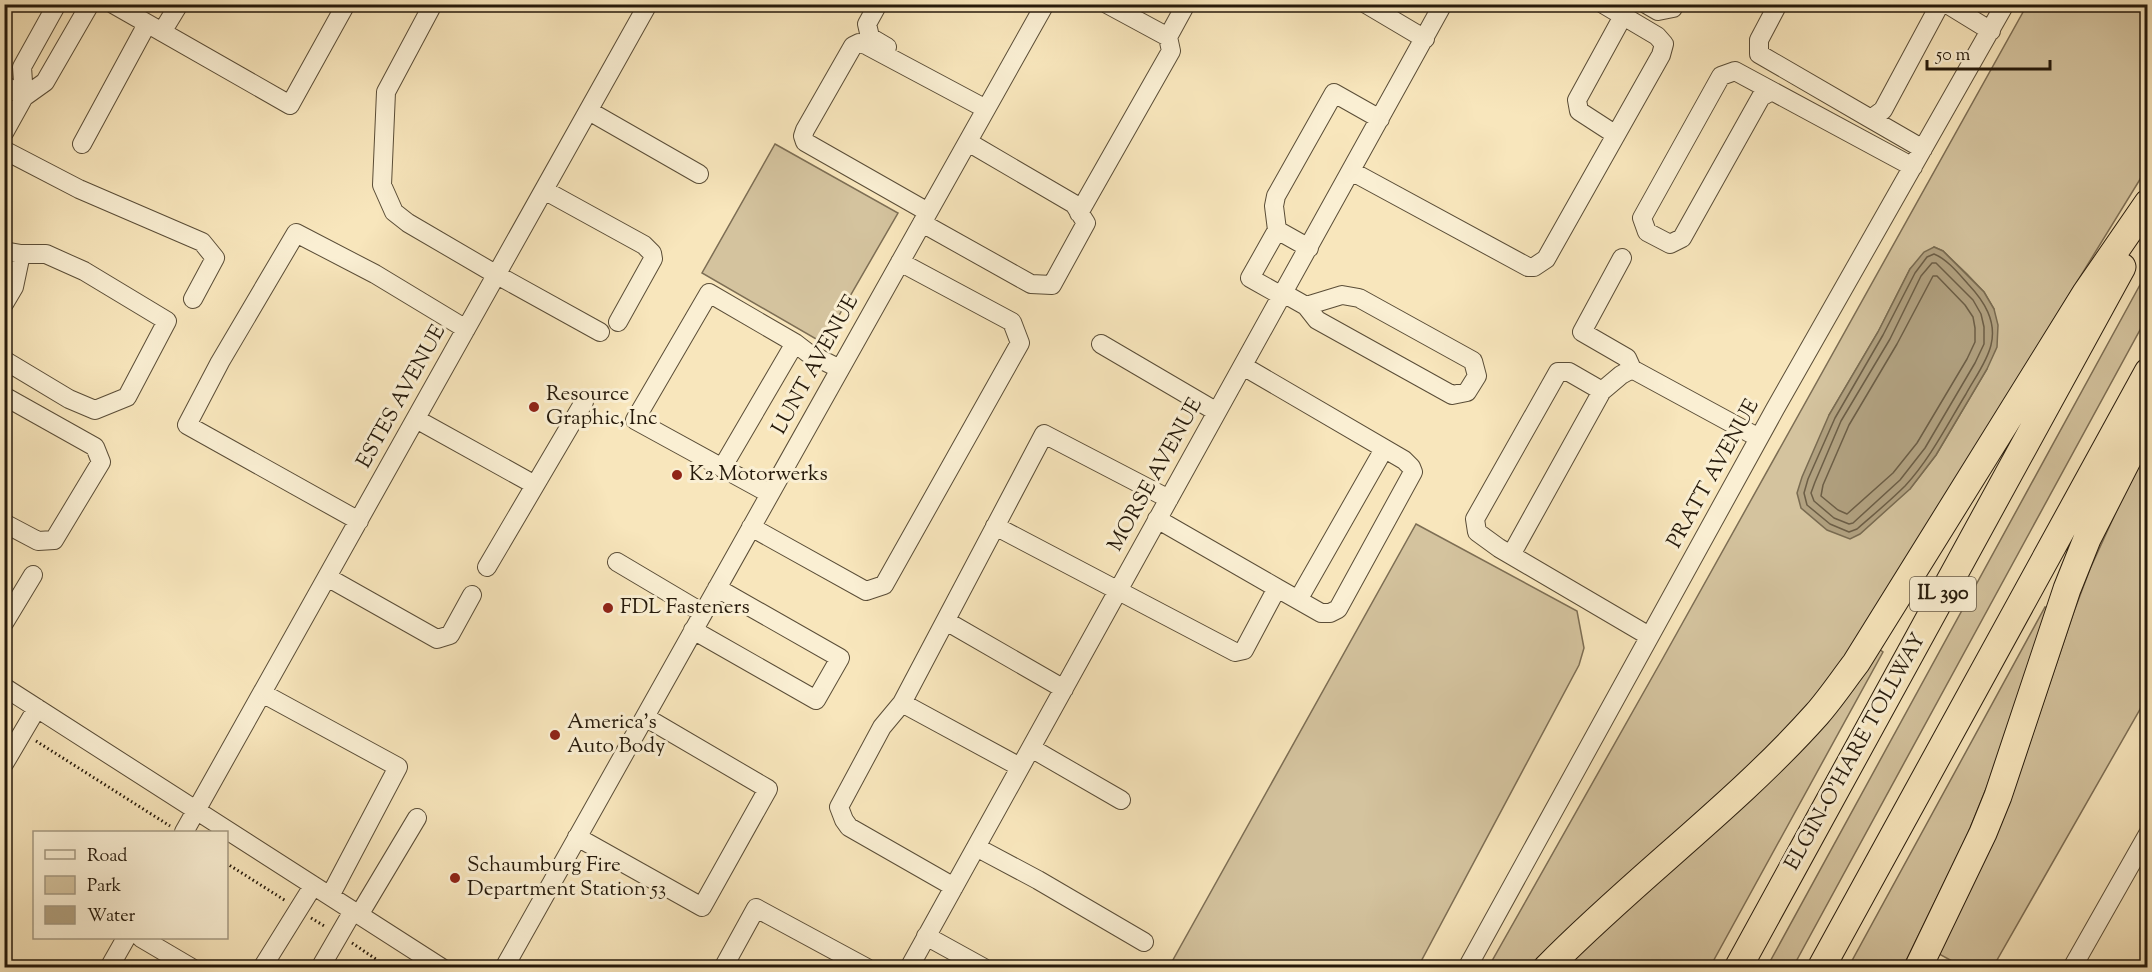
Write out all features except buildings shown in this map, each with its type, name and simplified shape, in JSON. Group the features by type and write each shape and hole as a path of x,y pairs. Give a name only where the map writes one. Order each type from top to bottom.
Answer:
{"highway":[{"path":"1547,968 1578,935 1762,771 1818,713 1856,663 2086,293 2148,203"},
{"name":"ELGIN-O'HARE TOLLWAY","path":"1738,968 2148,221"},
{"path":"1821,968 2148,372"},
{"path":"1918,968 1983,833 1998,796 2067,589 2087,539 2148,419"}],"street":[{"path":"24,97 22,67 57,4"},
{"path":"4,133 24,97 45,82 90,4"},
{"path":"113,4 290,105 346,4"},
{"path":"82,144 155,28 179,4"},
{"path":"433,4 386,92 382,185 394,212 408,223 497,275 600,332"},
{"name":"ESTES AVENUE","path":"185,831 648,4"},
{"path":"878,4 867,24 870,37 987,106"},
{"name":"LUNT AVENUE","path":"504,968 1045,4"},
{"path":"1107,4 1168,37"},
{"path":"1079,213 1171,51 1168,37 1186,4"},
{"path":"1366,4 1425,39"},
{"name":"MORSE AVENUE","path":"909,968 1443,4"},
{"path":"1351,171 1528,267 1534,267 1546,259 1661,55 1664,44 1657,36 1603,4"},
{"path":"1646,4 1658,11 1673,8 1675,4"},
{"path":"1778,4 1759,40 1760,54 1923,149"},
{"path":"1871,118 1883,110 1940,4"},
{"path":"1947,4 1990,31"},
{"name":"PRATT AVENUE","path":"1467,968 1759,438 2006,4"},
{"path":"1616,135 1579,111 1577,100 1623,16"},
{"path":"968,142 1074,204 1086,223 1052,285 1031,284 805,142 803,136 853,46 860,43 987,106"},
{"path":"1772,91 1761,97 1682,238 1670,244 1647,232 1642,218 1721,76 1735,71 1913,167"},
{"path":"4,85 24,97"},
{"path":"1306,306 1342,295 1359,298 1473,361 1477,376 1467,392 1452,395 1317,320 1306,306 1250,278 1277,230 1274,206 1276,196 1334,93 1380,119"},
{"path":"589,111 699,174"},
{"path":"4,150 80,189 202,242 215,258 193,299"},
{"path":"544,190 644,245 652,254 652,259 618,322"},
{"path":"1277,230 1309,248"},
{"path":"359,521 187,425 220,362 296,233 375,274 466,329"},
{"path":"4,304 14,287 13,252 46,254 84,271 167,321 127,398 95,410 69,399 4,360"},
{"path":"1622,258 1582,332 1627,358 1632,369 1759,438"},
{"path":"751,527 866,591 884,585 1014,354 1020,343 1012,322 900,262"},
{"path":"770,494 635,420 709,293 840,369"},
{"path":"722,468 795,343"},
{"path":"1101,344 1217,412"},
{"path":"1157,519 1321,613 1330,613 1338,609 1413,472 1404,460 1243,366"},
{"path":"1511,555 1602,391 1632,369"},
{"path":"1602,391 1569,372 1558,372 1475,519 1478,532 1511,555 1649,636"},
{"path":"4,396 95,447 101,462 54,540 38,541 4,523"},
{"path":"487,567 584,402"},
{"path":"416,419 535,485"},
{"path":"954,887 849,827 839,807 882,727 902,703 1044,434 1169,499"},
{"path":"1299,600 1384,449"},
{"path":"995,526 1238,653 1244,650 1277,588"},
{"path":"617,562 703,613"},
{"path":"4,623 33,575"},
{"path":"327,577 437,639 450,635 472,595"},
{"path":"693,630 816,700 840,658 717,588"},
{"path":"946,621 1064,689"},
{"path":"4,687 227,831"},
{"path":"262,693 398,766 330,896"},
{"path":"902,703 1020,767"},
{"path":"4,764 37,708"},
{"path":"577,837 702,907 768,789 645,717"},
{"path":"1031,748 1121,800"},
{"path":"320,968 417,818"},
{"path":"228,832 442,968"},
{"path":"2072,968 2148,834"},
{"path":"976,847 1144,942"},
{"path":"262,968 313,886"},
{"path":"723,968 756,908 845,962 867,968"},
{"path":"926,936 984,968"},
{"path":"109,968 125,939"},
{"path":"143,939 192,968"}],"path":[{"path":"23,732 177,831"}],"green space":[{"path":"2027,5 2147,5 2147,168 1863,630 1832,675 1791,725 1528,967 1488,968","holes":["1934,247 1943,251 1984,292 1994,309 1987,369 1936,455 1910,489 1829,415 1878,332 1910,269"]},
{"path":"775,144 898,213 823,343 702,273"},
{"path":"2147,272 2147,317 1793,967 1767,967"},
{"path":"2147,449 2147,697 1993,967 1963,967 1939,954 2022,766 2090,569"},
{"path":"1416,524 1577,611 1584,648 1579,665 1418,967 1169,967"},
{"path":"2045,607 2050,609 1988,784 1966,838 1903,967 1848,968"},
{"path":"1879,649 1883,652 1710,967 1564,968"}],"water":[{"path":"1934,247 1943,251 1984,292 1994,309 1998,325 1997,347 1987,369 1936,455 1910,489 1860,534 1850,539 1827,530 1801,508 1797,493 1829,415 1878,332 1910,269 1924,252"}],"place":[{"name":"Resource Graphic, Inc","path":"534,407"},
{"name":"K2 Motorwerks","path":"677,475"},
{"name":"FDL Fasteners","path":"608,608"},
{"name":"America's Auto Body","path":"555,735"},
{"name":"Schaumburg Fire Department Station 53","path":"455,878"}]}
